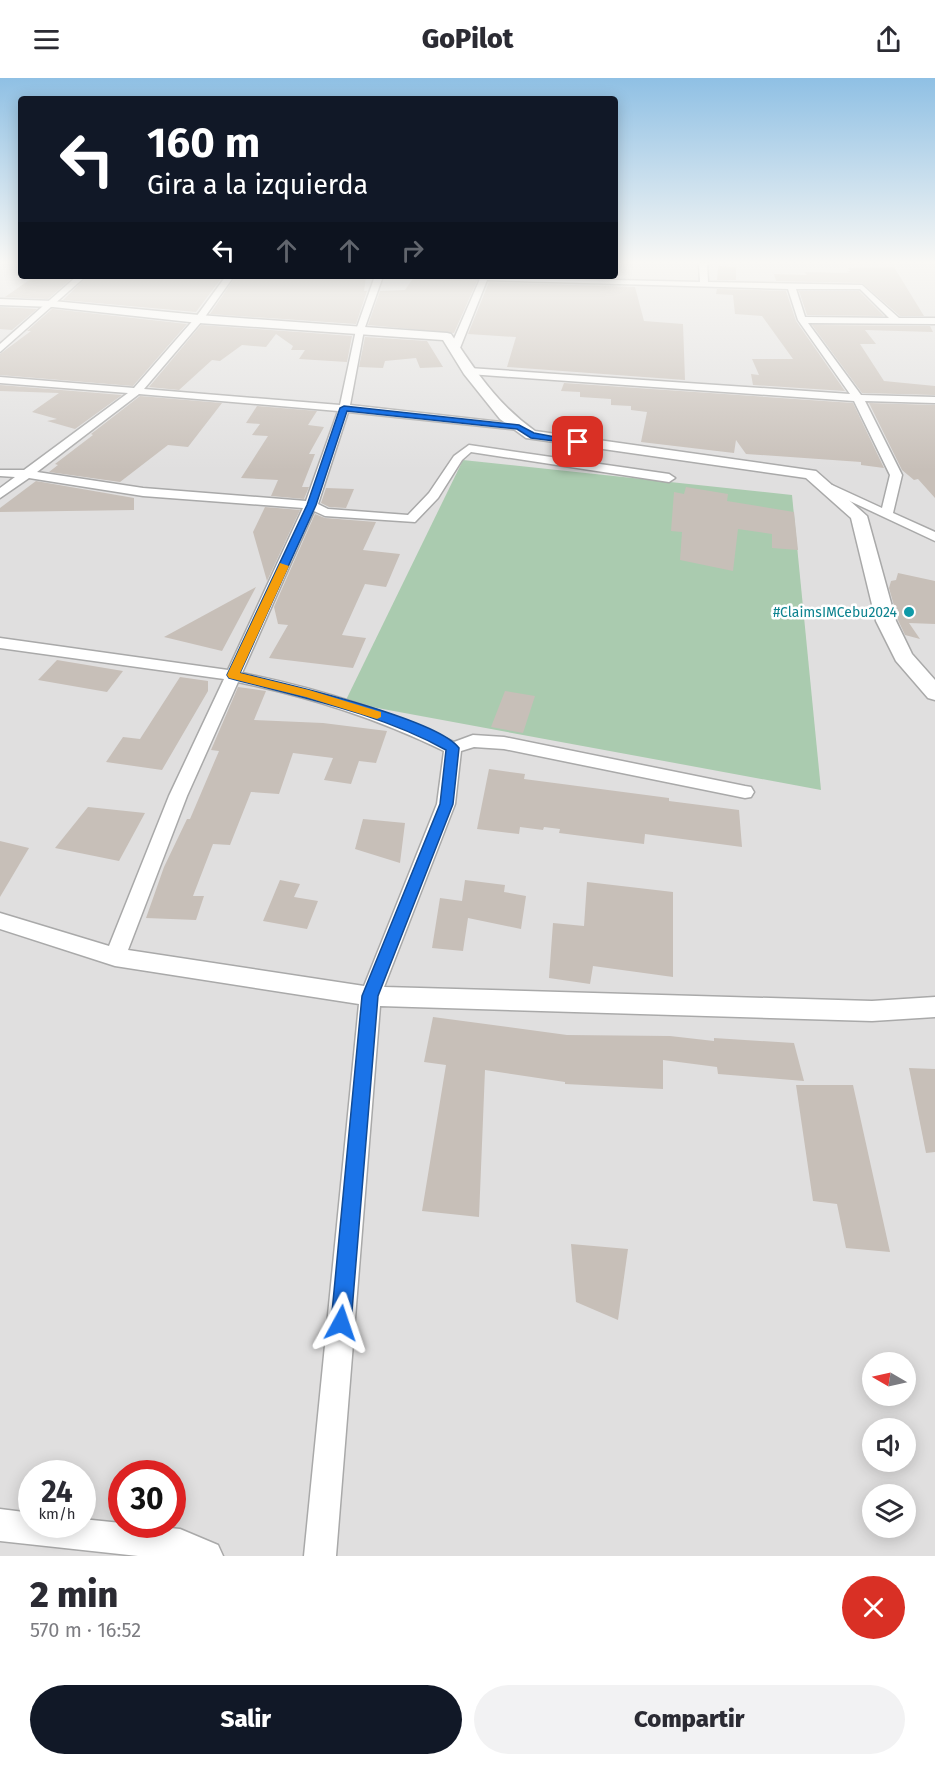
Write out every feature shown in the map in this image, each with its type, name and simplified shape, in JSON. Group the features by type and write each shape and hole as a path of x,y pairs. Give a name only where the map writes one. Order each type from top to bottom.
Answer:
{"street":[{"path":"0,349 20,332"},
{"path":"0,494 136,392 188,332"},
{"path":"115,957 178,796 311,505 344,408 360,332"},
{"path":"385,332 447,337 469,371 505,416 531,435 811,474 859,516 886,621 903,657 935,693"},
{"path":"455,348 462,332"},
{"path":"811,332 858,398 896,475 887,514"},
{"path":"469,371 858,398 935,400"},
{"path":"0,381 344,408 519,427"},
{"path":"0,473 27,474 142,492 311,505 325,512 411,519 434,495 458,458 469,448 669,478"},
{"path":"828,488 935,537"},
{"path":"0,643 233,675 309,694 382,716 420,730 453,748 473,741 504,743 745,792"},
{"path":"320,1556 370,996 446,804 453,748"},
{"path":"2,924 115,957 370,996 872,1011 935,1007"},
{"path":"0,1525 180,1545 207,1556"}],"shaded area":[{"path":"0,332 935,332 935,1556 0,1556"}],"green space":[{"path":"463,460 792,495 821,790 345,702"}],"building":[{"path":"30,332 180,332 133,386 0,375 0,354"},
{"path":"195,332 297,332 352,336 347,362 299,359 305,350 291,350 293,346 276,334 266,347 242,345 220,361 212,360 179,390 149,387"},
{"path":"469,332 683,332 685,380 507,367 516,337 468,334"},
{"path":"774,332 804,332 845,391 753,385 751,374 759,375 752,359 793,359"},
{"path":"817,332 867,332 876,344 860,344 884,381 935,386 935,395 862,393"},
{"path":"365,337 427,341 443,367 420,368 416,358 385,361 383,368 359,367"},
{"path":"564,383 853,403 884,468 861,465 861,462 746,454 736,440 734,453 641,442 647,412 631,410 631,406 611,405 611,399 580,397 580,392 561,391"},
{"path":"0,385 122,395 75,429 47,421 57,419 32,412 59,393 0,391"},
{"path":"140,396 222,403 188,447 168,445 120,482 49,472 58,465 55,464"},
{"path":"869,403 935,405 935,498 918,479 914,480 902,470"},
{"path":"257,406 317,411 308,425 324,427 309,454 315,454 302,487 309,487 304,499 271,496 278,480 241,478 268,436 252,435 260,424 246,423"},
{"path":"36,481 134,498 134,510 0,512 0,508"},
{"path":"686,487 728,494 727,501 794,512 798,550 772,548 772,534 738,529 733,571 680,560 682,532 671,531 674,492 684,494"},
{"path":"326,488 354,489 346,508 329,507 321,503"},
{"path":"265,507 300,510 267,581 253,532"},
{"path":"315,514 325,518 376,522 363,550 400,554 386,587 365,584 342,635 366,638 353,668 269,658 288,625 278,624 274,607"},
{"name":"#ClaimsIMCebu2024","path":"898,573 935,581 935,624 909,623 920,639 905,635 898,620 889,588 891,581 896,580"},
{"path":"256,587 222,651 164,637"},
{"path":"57,660 123,671 107,692 38,680"},
{"path":"180,677 208,681 208,691 162,770 106,762 123,737 140,739"},
{"path":"238,687 266,691 254,720 323,723 387,731 376,763 359,761 351,784 324,780 333,758 293,753 279,794 251,792 230,845 213,844 193,896 204,896 196,920 146,918 164,867 187,819 190,819 219,751 211,750"},
{"path":"505,691 535,696 523,733 491,727"},
{"path":"489,769 525,774 524,779 669,798 669,801 739,810 742,847 645,834 644,844 559,833 560,829 544,827 543,830 520,827 519,834 477,829"},
{"path":"88,807 145,813 119,861 55,848"},
{"path":"363,819 405,823 400,863 355,849"},
{"path":"0,841 29,848 0,897"},
{"path":"280,880 300,884 294,897 318,901 307,929 263,921"},
{"path":"465,880 505,885 504,892 526,896 521,929 468,918 463,951 432,948 440,898 462,901"},
{"path":"587,882 673,892 673,977 593,966 590,984 549,978 553,923 584,926"},
{"path":"433,1017 567,1035 670,1036 714,1041 714,1038 794,1043 804,1081 718,1074 717,1067 663,1060 663,1089 565,1084 565,1082 485,1070 479,1217 422,1211 446,1065 424,1062"},
{"path":"909,1068 935,1069 935,1152 926,1153"},
{"path":"796,1085 853,1085 890,1252 846,1248 837,1204 813,1201"},
{"path":"571,1244 628,1249 618,1320 576,1302"}],"slow traffic":[{"path":"283,566 233,675 377,714"}],"place":[{"name":"#ClaimsIMCebu2024","path":"909,612"}],"route":[{"path":"341,1323 370,996 446,804 453,748 420,730 382,716 309,694 233,675 311,505 344,408 519,427 531,435 578,442"}]}
